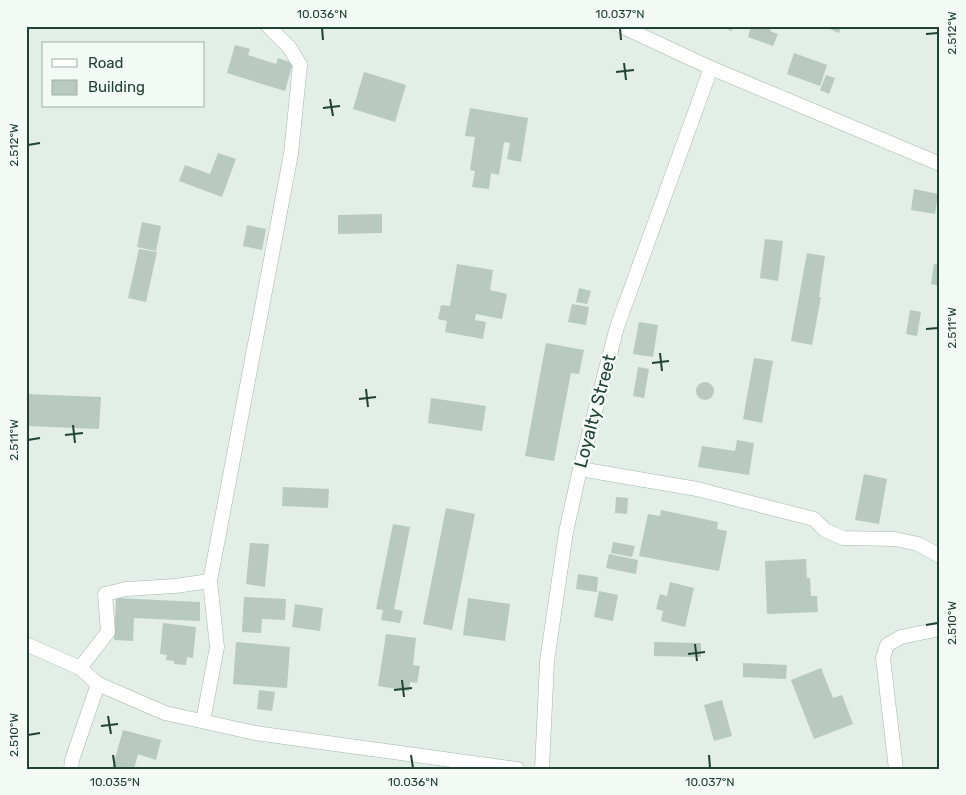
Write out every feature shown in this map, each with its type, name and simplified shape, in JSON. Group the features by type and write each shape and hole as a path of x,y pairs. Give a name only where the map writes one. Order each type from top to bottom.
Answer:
{"street":[{"path":"203,721 217,647 210,581 291,154 300,65 289,47 268,26"},
{"path":"621,26 711,68 940,164"},
{"name":"Loyalty Street","path":"542,769 547,661 566,532 580,469 617,327 711,68"},
{"path":"580,469 697,489 814,519 825,530 843,538 895,539 918,544 940,556"},
{"path":"80,668 108,632 105,594 126,589 175,586 210,581"},
{"path":"896,769 883,658 887,645 901,636 940,629"},
{"path":"26,644 80,668 98,684 165,713 255,733 517,769"},
{"path":"71,769 72,760 98,684"}],"building":[{"path":"719,26 734,26 732,31"},
{"path":"751,26 771,26 770,31 778,34 773,46 748,37"},
{"path":"823,26 841,26 839,33"},
{"path":"235,45 250,49 248,55 276,64 278,58 293,63 285,91 227,73"},
{"path":"794,53 827,65 820,86 787,74"},
{"path":"364,72 406,85 395,122 353,109"},
{"path":"826,75 835,78 829,94 820,90"},
{"path":"470,108 528,118 521,162 507,159 510,143 504,142 499,175 491,173 489,189 472,187 475,171 470,170 475,137 465,136"},
{"path":"218,153 236,159 222,197 179,181 185,165 210,174"},
{"path":"914,189 938,194 935,214 911,210"},
{"path":"382,214 382,233 338,234 338,215"},
{"path":"142,222 161,226 156,251 137,247"},
{"path":"247,225 266,229 262,250 243,246"},
{"path":"765,239 783,241 778,281 760,278"},
{"path":"139,249 157,252 146,302 128,298"},
{"path":"807,253 825,256 819,297 821,297 812,345 791,341"},
{"path":"457,264 493,270 490,290 507,294 502,319 476,314 475,320 486,322 483,339 445,332 447,321 438,319 441,305 450,306"},
{"path":"934,264 940,265 940,286 931,284"},
{"path":"579,288 591,291 587,304 576,302"},
{"path":"572,304 589,307 586,325 568,322"},
{"path":"910,310 921,312 917,336 906,334"},
{"path":"639,322 658,325 653,357 633,354"},
{"path":"546,343 584,350 579,374 571,373 554,461 525,456"},
{"path":"754,358 773,361 762,423 743,419"},
{"path":"638,367 649,369 644,398 633,396"},
{"path":"705,382 711,385 714,391 711,397 705,400 699,397 696,391 699,385"},
{"path":"26,394 101,397 99,429 26,426"},
{"path":"431,398 486,406 482,431 428,423"},
{"path":"737,440 754,443 749,475 698,467 702,446 735,451"},
{"path":"864,474 887,479 879,524 855,520"},
{"path":"283,487 329,489 328,508 282,506"},
{"path":"616,497 628,498 627,514 615,513"},
{"path":"446,508 475,514 452,630 423,624"},
{"path":"661,510 718,522 717,529 727,531 719,571 639,556 648,514 660,516"},
{"path":"393,524 410,527 394,609 403,611 400,623 381,620 383,610 376,609"},
{"path":"613,542 635,546 632,557 611,553"},
{"path":"250,543 269,544 265,587 246,584"},
{"path":"609,554 638,560 636,574 606,568"},
{"path":"806,559 807,578 810,578 811,596 817,596 818,612 767,614 765,561"},
{"path":"578,574 598,577 597,592 576,589"},
{"path":"670,582 694,588 685,627 661,621 663,611 656,609 660,594 667,596"},
{"path":"599,591 618,595 613,621 594,617"},
{"path":"244,597 286,599 285,620 262,619 261,633 242,632"},
{"path":"116,598 200,602 200,621 134,618 133,641 114,640"},
{"path":"468,598 510,604 505,641 463,635"},
{"path":"295,604 323,608 320,631 292,627"},
{"path":"163,623 196,627 193,658 187,657 186,665 174,664 174,661 166,660 167,655 160,654"},
{"path":"386,634 416,638 413,665 420,666 417,683 410,682 409,691 378,686"},
{"path":"236,642 290,647 287,688 233,684"},
{"path":"654,642 701,643 701,657 654,656"},
{"path":"743,663 787,665 786,679 743,677"},
{"path":"821,668 833,698 842,695 853,724 814,739 791,680"},
{"path":"259,690 275,692 272,711 257,709"},
{"path":"722,700 732,736 714,741 704,705"},
{"path":"123,730 161,740 156,760 138,754 134,769 112,769"}]}
